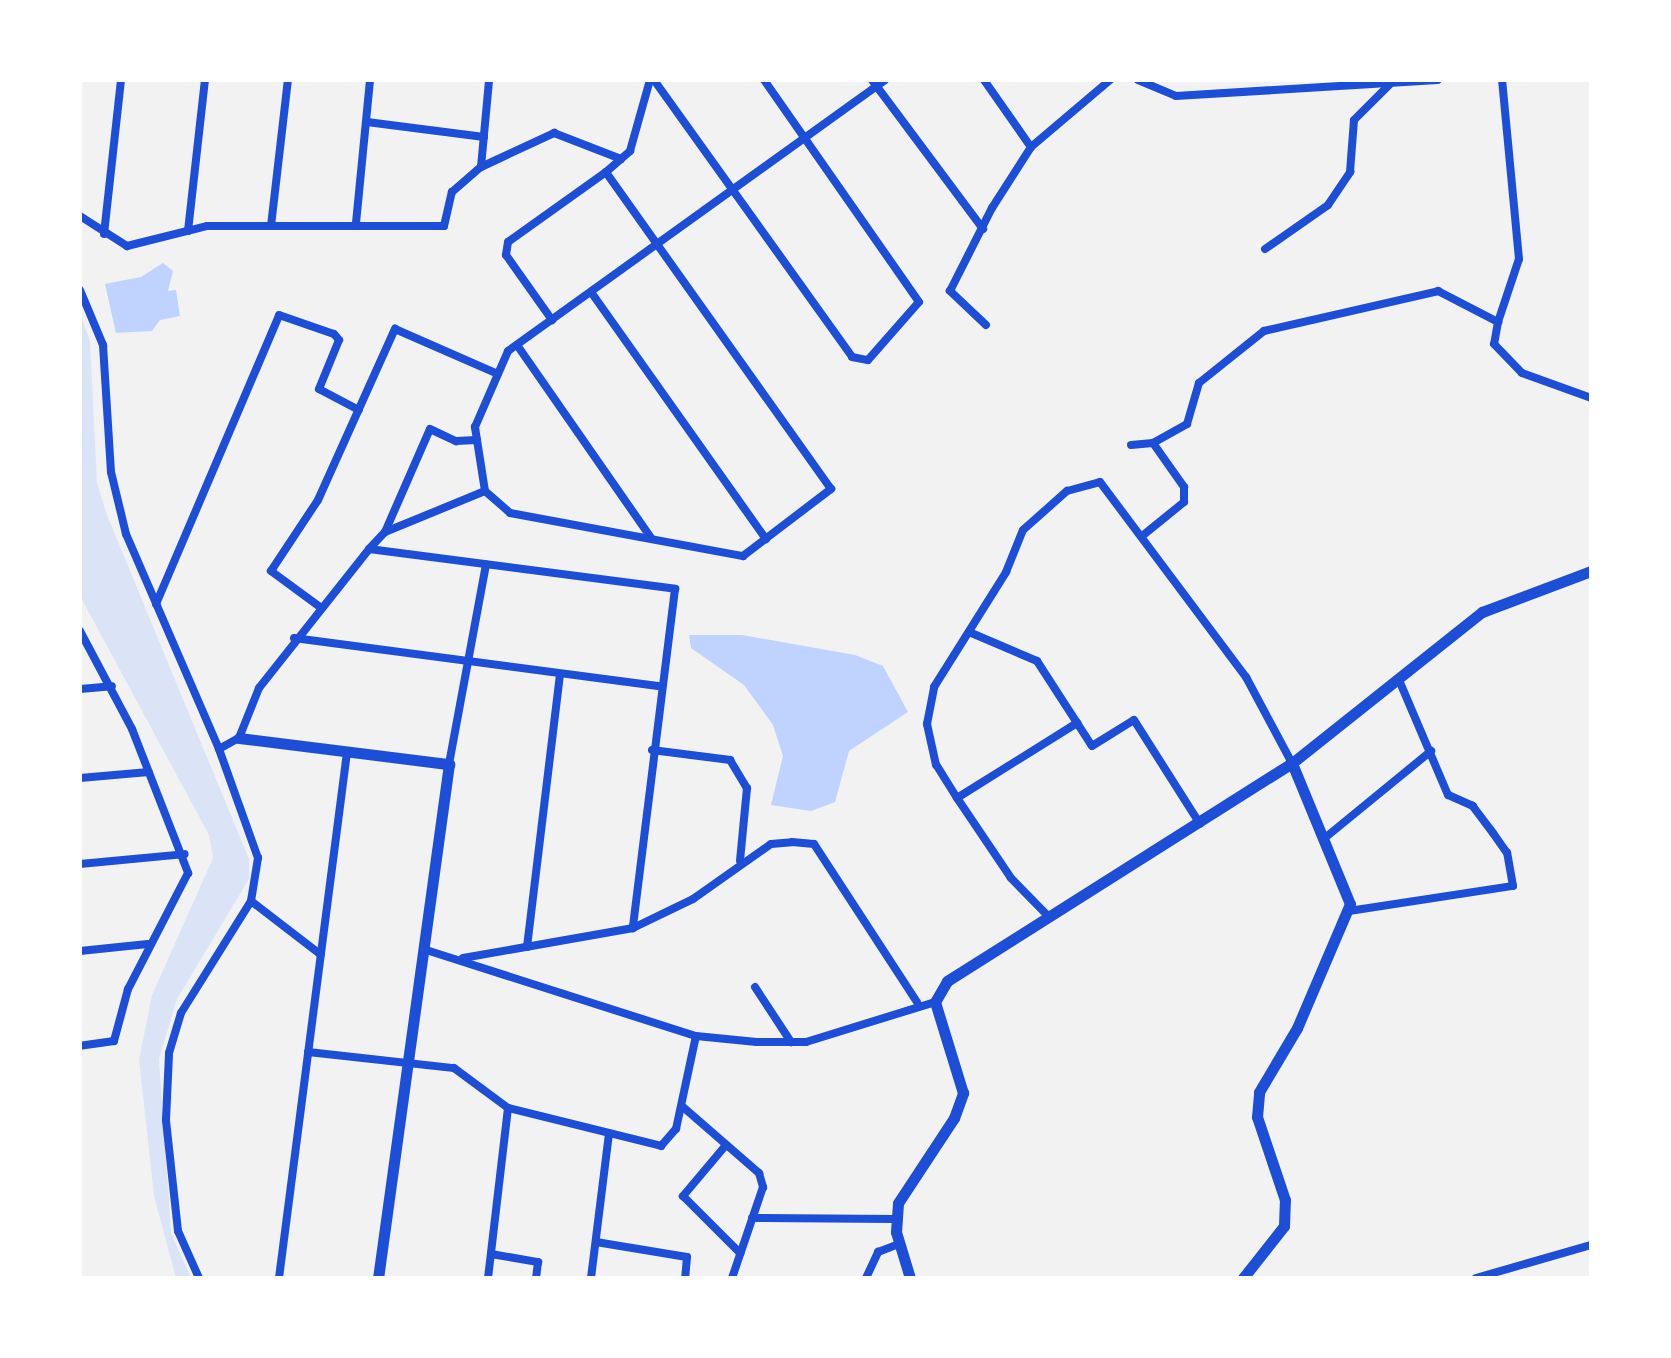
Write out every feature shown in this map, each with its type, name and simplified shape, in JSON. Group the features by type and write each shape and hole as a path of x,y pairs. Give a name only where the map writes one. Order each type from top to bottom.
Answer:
{"street":[{"path":"104,234 121,80"},
{"path":"188,231 205,80"},
{"path":"271,226 288,80"},
{"path":"356,223 370,80"},
{"path":"481,167 489,80"},
{"path":"552,320 506,255 508,242 606,172 630,151 652,80"},
{"path":"652,80 852,357 868,360 919,302 764,80"},
{"path":"606,172 662,242 831,489 743,556 510,513 485,491 477,440 498,374 517,345 662,242 805,138 874,83 885,80"},
{"path":"984,80 1031,147"},
{"path":"986,325 950,291 1031,147 1110,80"},
{"path":"1138,80 1176,96 1438,80"},
{"path":"1502,80 1519,259 1494,344 1507,361 1591,398"},
{"path":"1265,249 1328,205 1350,172 1354,120 1392,82"},
{"path":"874,83 983,229"},
{"path":"367,122 484,137"},
{"path":"80,216 127,246 188,231 356,223 444,226 452,192 481,167 554,133 621,159"},
{"path":"80,290 103,345 111,472 156,604 255,835 251,901 181,1013 169,1053 166,1120 178,1231 199,1278"},
{"path":"1131,445 1153,443 1187,424 1199,383 1264,331 1438,291 1498,322"},
{"path":"591,292 766,539"},
{"path":"156,604 279,315 334,334 339,340 319,389 359,410"},
{"path":"320,607 271,571 318,500 395,329 498,374"},
{"path":"517,345 652,539"},
{"path":"239,738 259,688 294,638 385,532 430,429 456,441 477,440"},
{"path":"1141,537 1184,502 1184,487 1153,443"},
{"path":"1050,918 1011,878 936,765 927,724 934,687 969,632 1023,530 1067,491 1100,482 1246,677 1292,763 1349,890 1349,911 1259,1092 1257,1117 1285,1200 1284,1226 1243,1278"},
{"path":"385,532 485,491"},
{"path":"369,549 675,589 652,750 633,928"},
{"path":"378,1278 449,764 472,663 486,564"},
{"path":"910,1278 895,1219 904,1190 954,1118 963,1093 935,1002 947,981 1200,824 1292,763 1398,678 1502,601 1591,571"},
{"path":"80,631 112,686 185,854 188,873 148,944 114,1041 80,1046"},
{"path":"969,632 1037,661 1092,746 1134,720 1200,824"},
{"path":"294,638 560,676 660,686"},
{"path":"527,947 560,676"},
{"path":"1349,911 1513,886 1507,853 1473,806 1448,795 1398,678"},
{"path":"80,689 112,686"},
{"path":"957,798 1077,723"},
{"path":"219,749 239,738 449,764"},
{"path":"652,750 730,760 747,788 740,861"},
{"path":"1326,837 1431,751"},
{"path":"279,1278 347,752"},
{"path":"80,778 149,772"},
{"path":"463,958 633,928 693,899 740,861 771,844 814,844 917,1002"},
{"path":"80,864 185,854"},
{"path":"251,901 321,955"},
{"path":"80,951 148,944"},
{"path":"423,949 463,958 696,1036 791,1042 917,1002 935,1002"},
{"path":"755,987 791,1042"},
{"path":"308,1052 454,1068 508,1108 661,1146 683,1107 696,1036"},
{"path":"683,1107 759,1173 763,1187 732,1278"},
{"path":"488,1278 508,1108"},
{"path":"591,1278 609,1133"},
{"path":"726,1145 683,1196 740,1253"},
{"path":"752,1218 895,1219"},
{"path":"596,1242 687,1257 685,1278"},
{"path":"866,1278 878,1252 899,1244"},
{"path":"1476,1278 1591,1245"},
{"path":"491,1254 538,1262 536,1278"}],"shaded area":[{"path":"80,314 90,341 97,483 107,515 249,859 249,879 177,999 159,1059 171,1233 191,1278 176,1278 154,1196 139,1060 152,995 213,858 209,835 80,596"}],"water":[{"path":"163,263 173,271 168,291 176,290 180,316 160,320 152,331 116,333 105,284 141,277"},
{"path":"689,635 742,635 855,655 883,666 908,712 849,751 835,802 811,811 771,805 783,756 773,725 744,685 691,648"}]}
